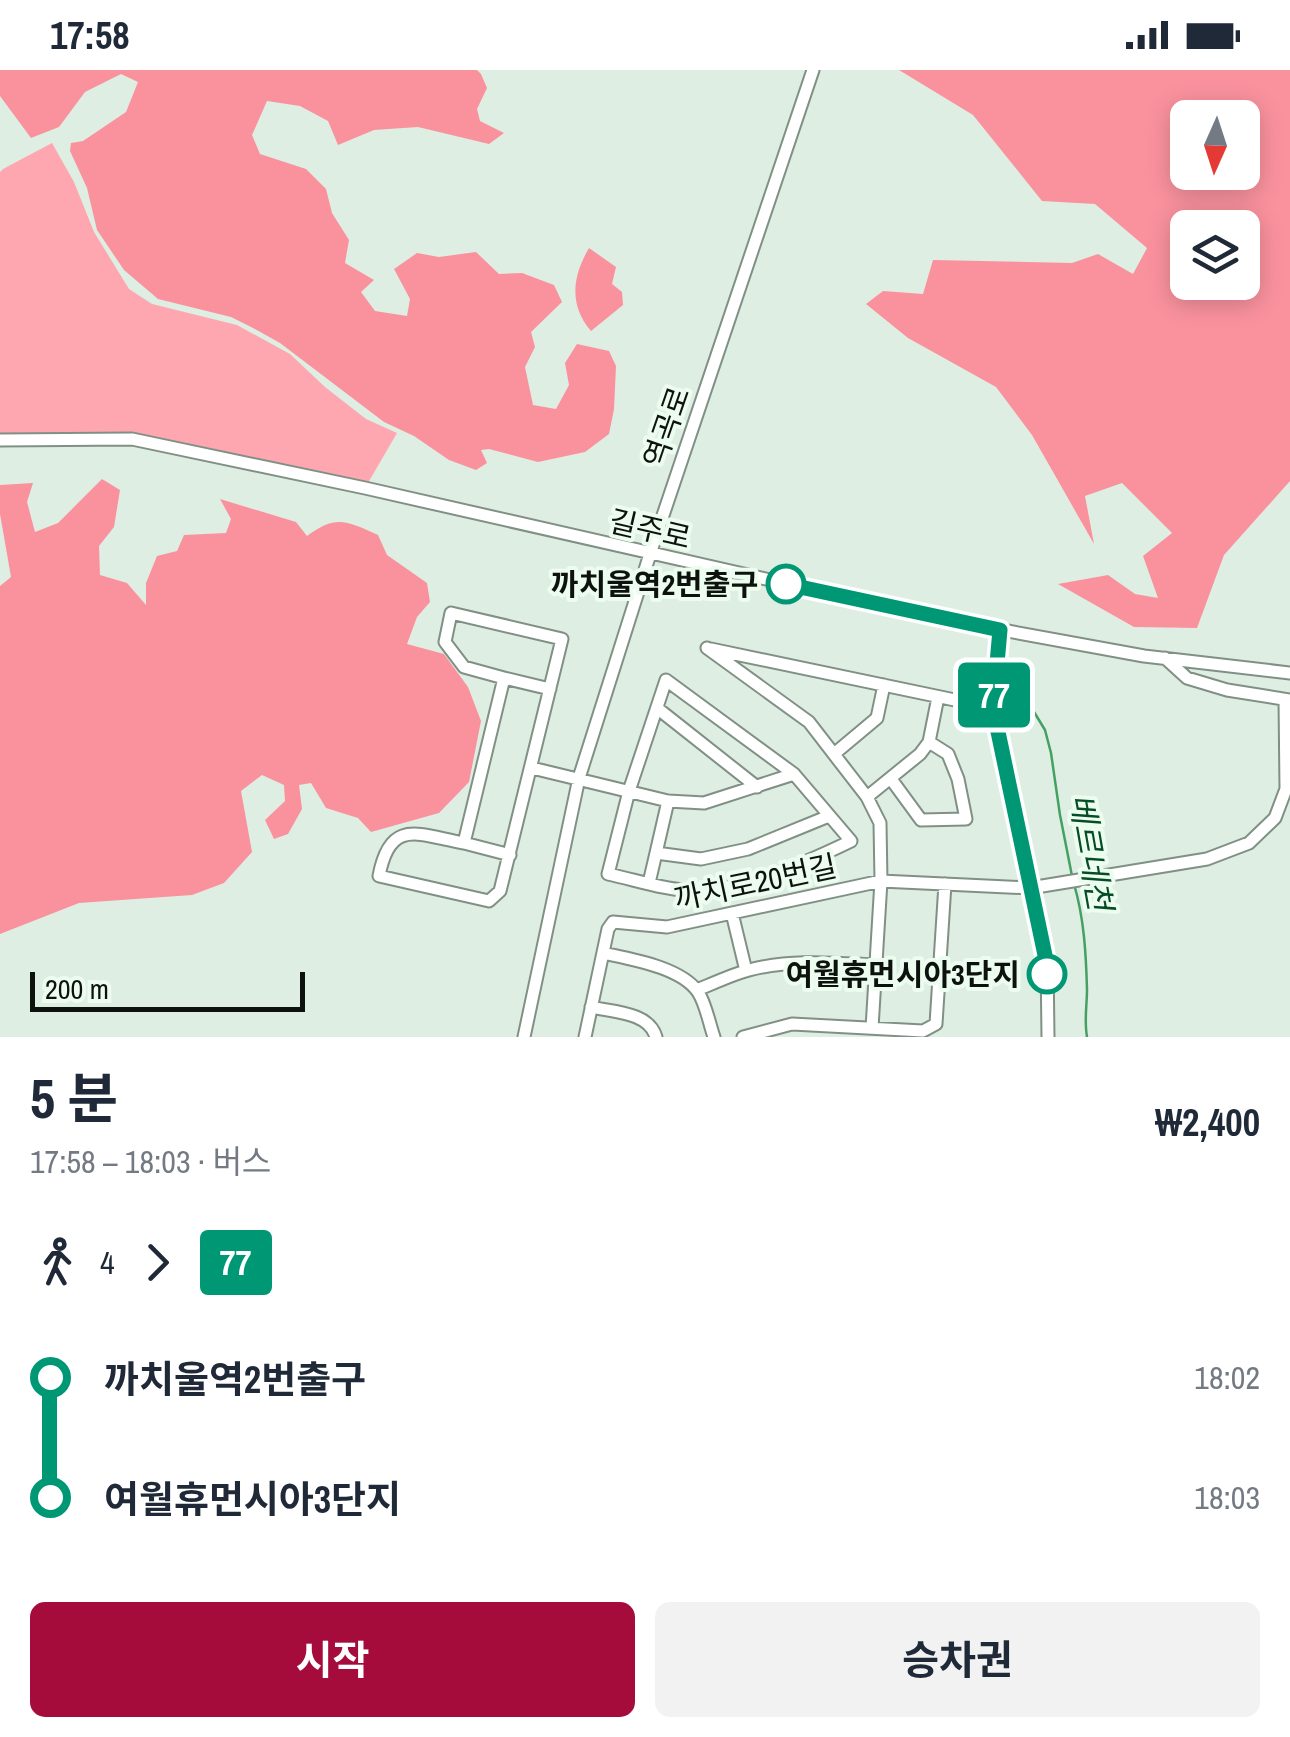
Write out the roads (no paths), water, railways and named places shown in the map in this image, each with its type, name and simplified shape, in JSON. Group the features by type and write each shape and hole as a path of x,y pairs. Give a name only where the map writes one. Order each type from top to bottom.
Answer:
{"street":[{"name":"역곡로","path":"524,1037 579,778 813,70"},
{"name":"길주로","path":"0,440 132,439 1000,630 1164,658 1290,673"},
{"path":"510,855 409,833 392,840 379,876 489,901 500,891 510,855 532,768 562,639 451,614 446,642 464,667 550,689"},
{"path":"1000,630 993,708 1046,960 1048,1037"},
{"name":"까치로20번길","path":"872,1028 880,823 868,797 809,722 707,648 884,685"},
{"path":"1164,658 1188,678 1227,690 1288,700"},
{"path":"464,843 504,678"},
{"path":"666,680 794,774 851,841 802,865 719,889 691,891 608,874 629,791 657,708 666,680"},
{"path":"834,754 877,718 884,685 993,708"},
{"path":"868,797 929,742 938,696"},
{"name":"까치로20번길","path":"584,1037 608,929 613,922 667,926 880,881 1030,888 1207,859 1249,843 1275,818 1286,788 1288,700"},
{"path":"657,708 758,787"},
{"path":"891,780 921,820 966,819 948,754 929,742"},
{"path":"532,768 668,801 704,803 794,774"},
{"path":"649,883 668,801"},
{"path":"656,853 701,859 748,849 829,816"},
{"path":"743,1037 792,1024 923,1031 936,1024 945,884"},
{"path":"732,913 746,971"},
{"path":"603,953 656,964 697,990 714,1037"},
{"path":"697,990 746,971 807,961 876,965"},
{"path":"591,1006 640,1018 654,1027 656,1037"}],"waterway":[{"name":"베르네천","path":"1026,680 1028,702 1045,730 1051,753 1072,876"},
{"name":"베르네천","path":"1074,884 1085,949 1087,1037"}],"place":[{"name":"까치울역2번출구","path":"786,584"},
{"name":"여월휴먼시아3단지","path":"1047,974"}]}
